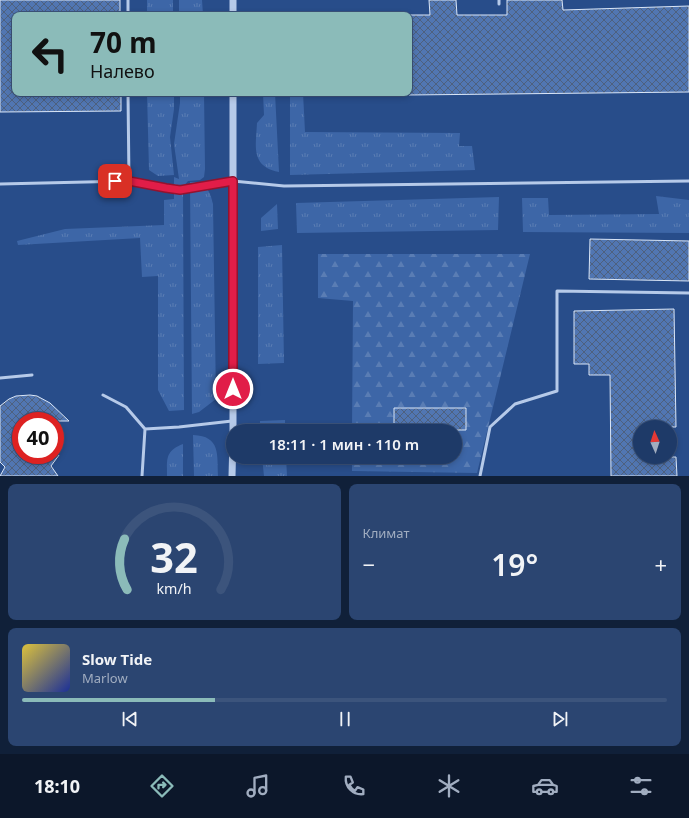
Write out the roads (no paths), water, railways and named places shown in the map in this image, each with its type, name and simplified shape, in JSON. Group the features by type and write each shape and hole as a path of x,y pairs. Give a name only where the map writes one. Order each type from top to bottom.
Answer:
{"street":[{"path":"233,0 234,12"},
{"path":"233,96 234,424"},
{"path":"232,464 232,476"}],"lane":[{"path":"128,0 128,12"},
{"path":"128,96 129,181"},
{"path":"0,184 129,181 180,190 233,181 284,186 689,181"},
{"path":"480,476 490,427 515,404 556,391 557,291 689,293"},
{"path":"0,378 32,375"},
{"path":"103,395 126,407 146,429 142,476"},
{"path":"146,429 234,421"}]}
